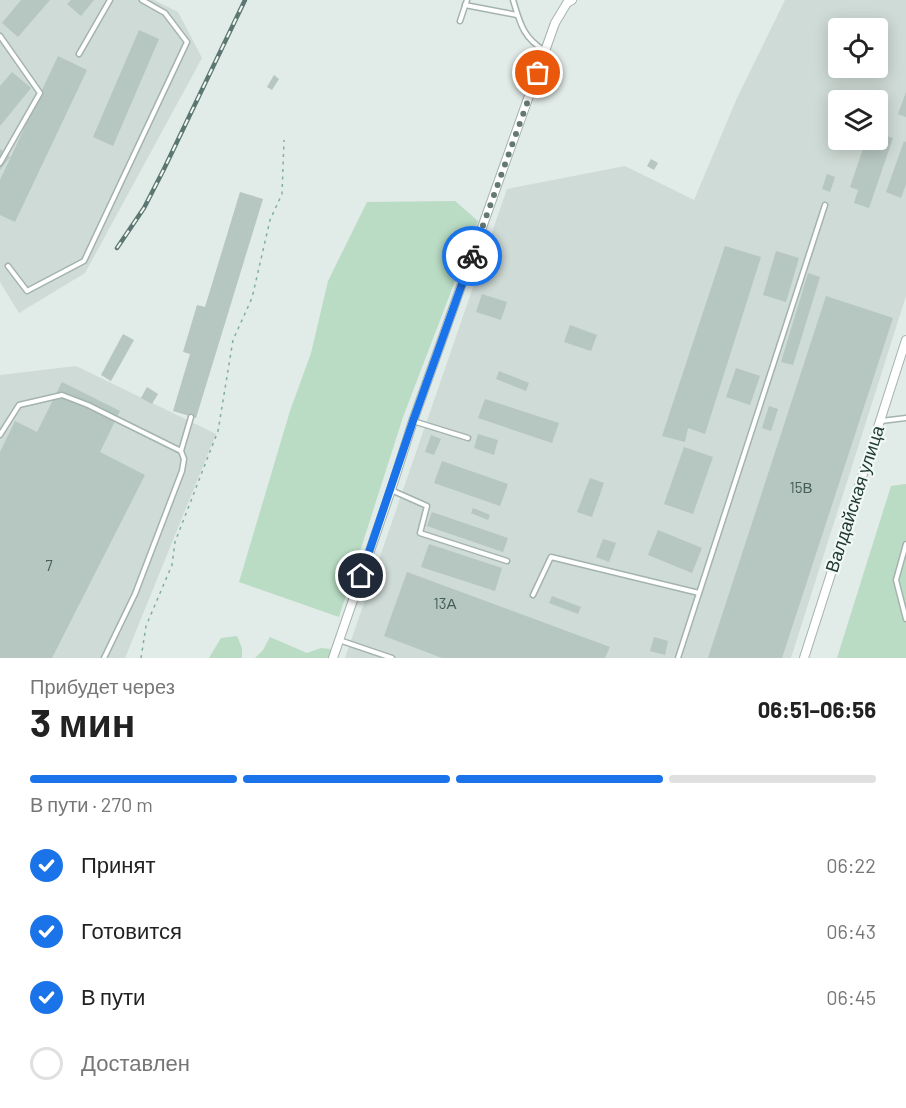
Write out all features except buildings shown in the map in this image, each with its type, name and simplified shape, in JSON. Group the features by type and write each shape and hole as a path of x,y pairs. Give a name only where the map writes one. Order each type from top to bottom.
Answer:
{"street":[{"path":"333,658 413,421 546,52 562,0"},
{"path":"555,23 567,3 572,0"},
{"name":"Валдайская улица","path":"804,658 906,340"}],"lane":[{"path":"79,54 110,0"},
{"path":"8,266 27,291 84,261 188,42 165,13 142,0"},
{"path":"460,21 467,0"},
{"path":"513,0 517,15 532,43 546,52"},
{"path":"465,5 517,15"},
{"path":"0,36 39,93 0,163"},
{"path":"678,658 825,205"},
{"path":"0,435 19,405 62,395 88,405 181,451"},
{"path":"104,658 135,594 182,471 184,459 181,451 191,417"},
{"path":"880,422 906,418"},
{"path":"413,421 468,438"},
{"path":"391,490 427,506 420,533 507,561"},
{"path":"906,544 896,580 906,619"},
{"path":"533,595 551,557 699,593"},
{"path":"339,640 392,658"}],"path":[{"path":"141,658 147,626 172,565 175,542 218,431 233,340 252,298 270,220 282,194 284,140"}],"shaded area":[{"path":"0,0 154,0 178,12 202,58 85,273 19,313 0,282"},
{"path":"785,0 906,0 906,296 791,658 345,658 507,189 625,166 694,200 737,98"},
{"path":"76,366 216,434 125,658 0,658 0,375"}],"green space":[{"path":"455,201 478,221 403,417 339,617 239,582 290,411 311,353 328,281 367,202"},
{"path":"906,484 906,658 837,658 891,486"},
{"path":"237,636 242,648 242,658 209,658 221,638"},
{"path":"270,637 307,653 321,648 331,649 328,658 255,658 263,650"}],"railway":[{"path":"117,248 144,208 245,0"}],"way so far":[{"path":"472,256 538,73"}],"route":[{"path":"361,576 472,256"}]}
